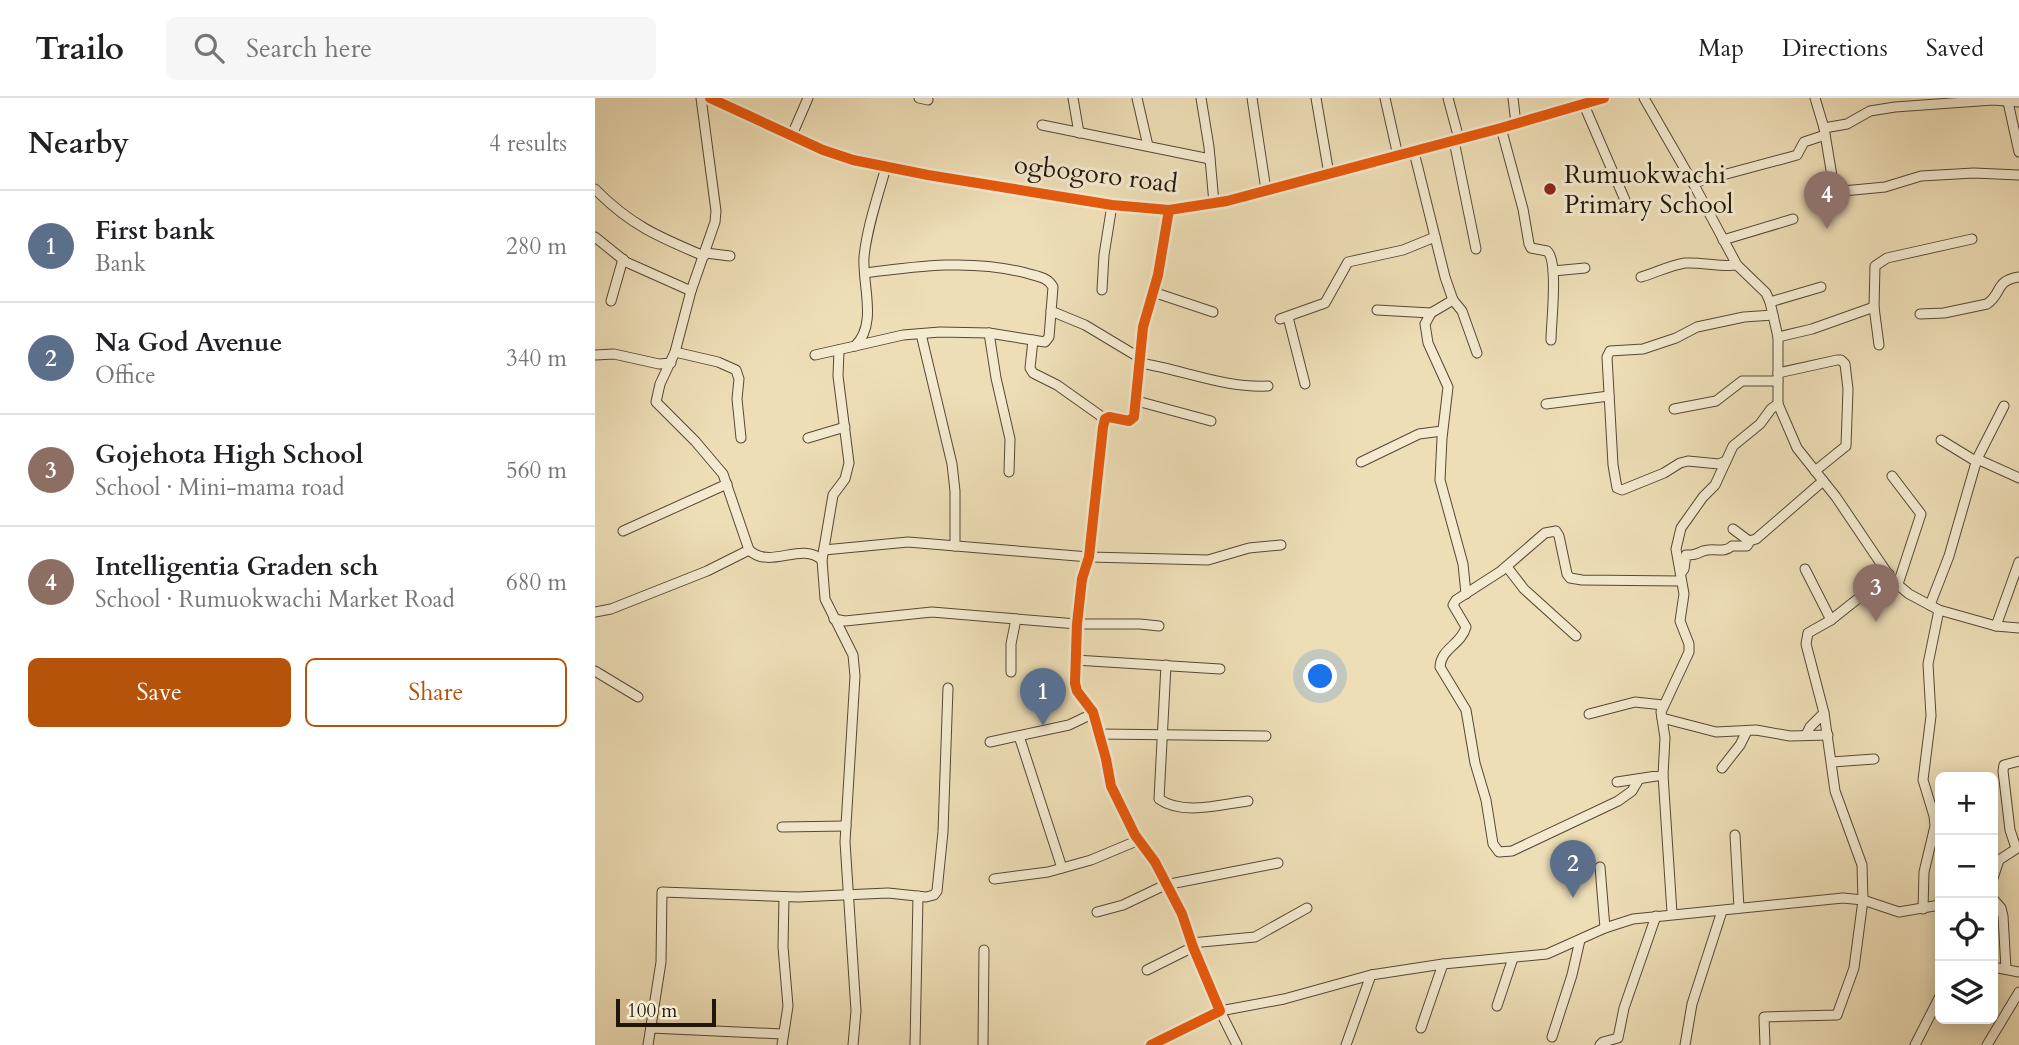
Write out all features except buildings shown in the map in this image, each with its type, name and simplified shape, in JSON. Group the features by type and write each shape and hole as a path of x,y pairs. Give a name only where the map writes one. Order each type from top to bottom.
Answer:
{"street":[{"path":"701,98 716,211 675,352 660,384 656,402 723,474 748,550 761,558 823,555 898,542 1089,556 1208,560 1249,548 1281,545"},
{"name":"ogbogoro road","path":"710,98 824,150 853,160 1112,205 1169,210 1214,204 1414,152 1604,98"},
{"path":"730,108 734,98"},
{"path":"792,135 808,98"},
{"path":"1073,98 1079,132"},
{"path":"1137,98 1148,146"},
{"path":"1201,98 1214,204"},
{"path":"1252,98 1266,190"},
{"path":"1316,98 1329,174"},
{"path":"1385,98 1398,156"},
{"path":"1448,98 1476,249"},
{"path":"1513,98 1516,124"},
{"path":"1644,98 1737,265 1766,293 1770,302 1778,337 1778,404 1797,448 1898,584 1939,610 1996,626 2019,628"},
{"path":"1815,98 1832,176 1843,191 1885,187 1921,176 1974,173 2019,175"},
{"path":"1693,183 1797,155 1804,142 1870,111 1993,100 2019,103"},
{"path":"1586,102 1625,200"},
{"path":"2008,102 2019,152"},
{"path":"1042,125 1210,159"},
{"path":"1500,128 1523,209 1529,244 1531,248 1551,253 1551,340"},
{"path":"1414,152 1445,277 1453,300 1462,311 1476,353"},
{"path":"855,346 864,335 867,318 864,257 886,167"},
{"path":"595,189 628,220 660,237 705,254 730,256"},
{"path":"1102,290 1103,262 1112,205"},
{"path":"1105,419 1109,417 1129,421 1134,417 1143,327 1164,248 1169,210"},
{"path":"1723,240 1793,219"},
{"path":"595,237 623,259 691,291"},
{"path":"1305,384 1284,318 1325,303 1348,262 1403,250 1436,237"},
{"path":"1879,345 1874,307 1874,269 1877,264 1887,258 1972,239"},
{"path":"611,301 623,259"},
{"path":"1641,277 1677,264 1725,267 1737,265"},
{"path":"815,355 903,335 989,333 1045,342 1047,340 1053,287 1051,282 1045,279 1006,268 983,265 929,265 865,273"},
{"path":"1553,271 1585,268"},
{"path":"1920,314 1944,313 1987,304 1992,301 2001,283 2019,277"},
{"path":"1770,302 1821,287"},
{"path":"1153,292 1213,312"},
{"path":"1453,300 1431,313 1425,324 1428,343 1448,387 1442,431 1440,480 1463,564 1466,594"},
{"path":"1778,337 1812,329 1874,307"},
{"path":"1377,310 1431,313"},
{"path":"1051,311 1085,326 1140,360 1219,383 1268,386"},
{"path":"1726,461 1719,464 1688,461 1622,490 1617,488 1614,478 1607,357 1611,351 1643,349 1677,338 1697,327 1744,317 1773,315"},
{"path":"989,333 1010,439 1009,471"},
{"path":"921,334 953,472 955,546"},
{"path":"1033,340 1030,368 1033,373 1057,385 1105,419"},
{"path":"839,350 838,376 848,472 833,495 823,555 825,599 853,655 855,676 846,826 847,896 856,1011 853,1045"},
{"path":"675,352 717,362 736,370 739,379 737,399 741,438"},
{"path":"595,355 614,354 659,364 671,363"},
{"path":"1674,410 1716,401 1742,381 1778,377 1841,360 1845,364 1848,389 1846,446 1815,471"},
{"path":"1546,404 1609,396"},
{"path":"1137,401 1211,421"},
{"path":"1672,913 1662,718 1663,705 1689,652 1689,644 1680,621 1684,594 1676,549 1681,528 1715,485 1733,446 1760,424 1778,404"},
{"path":"1930,605 1949,556 1977,461 2004,407"},
{"path":"1105,419 1096,477 1089,556 1082,579 1077,624 1077,691 1094,713 1111,786 1182,914 1192,945 1237,1045"},
{"path":"808,438 845,427"},
{"path":"1361,463 1419,434 1442,431"},
{"path":"1941,440 1977,461 2019,478"},
{"path":"1892,476 1921,514 1898,584"},
{"path":"1680,577 1686,555 1727,550 1732,546 1747,546 1823,481"},
{"path":"623,531 727,484"},
{"path":"1733,529 1750,541"},
{"path":"1639,779 1627,796 1566,827 1504,853 1499,852 1493,844 1466,710 1440,667 1443,654 1465,633 1466,627 1453,605 1456,600 1507,567 1545,533 1556,531 1559,536 1570,578 1582,580 1680,577"},
{"path":"595,612 611,609 707,571 748,550"},
{"path":"1996,626 2019,564"},
{"path":"1507,567 1524,589 1576,636"},
{"path":"1805,569 1831,620"},
{"path":"1765,1045 1764,1017 1837,1015 1854,968 1863,900 1862,865 1835,791 1824,713 1806,644 1808,633 1831,620 1889,574"},
{"path":"1923,909 1924,872 1935,826 1923,780 1931,716 1928,664 1939,610"},
{"path":"834,619 845,621 932,612 1077,624 1159,626"},
{"path":"1010,672 1016,618"},
{"path":"1076,660 1220,668"},
{"path":"1166,665 1159,799 1194,808 1248,801"},
{"path":"595,671 638,697"},
{"path":"648,1045 661,962 662,892 784,897 888,893 934,895 939,882 949,688"},
{"path":"1589,714 1635,702 1663,705"},
{"path":"991,742 1069,726 1094,713"},
{"path":"1806,734 1824,713"},
{"path":"1662,718 1716,732 1828,735"},
{"path":"1722,768 1747,731"},
{"path":"1100,734 1266,736"},
{"path":"1019,736 1062,868"},
{"path":"1832,762 1874,759"},
{"path":"1998,863 2018,848 2010,830 2003,771 2007,762 2019,761"},
{"path":"1617,782 1663,775"},
{"path":"782,827 846,826"},
{"path":"1735,835 1739,908"},
{"path":"994,879 1062,868 1105,855 1139,840"},
{"path":"1097,912 1123,905 1165,885 1277,863"},
{"path":"1600,867 1605,928"},
{"path":"915,1045 918,896"},
{"path":"782,1045 788,1006 783,947 784,897"},
{"path":"1151,1045 1220,1011 1284,999 1371,975 1443,964 1547,954 1605,928 1633,919 1843,898 1863,900 1899,912 1935,906"},
{"path":"1998,905 2004,925 2006,969"},
{"path":"1147,970 1192,945 1255,937 1307,908"},
{"path":"1685,1045 1692,1004 1722,911"},
{"path":"1600,1045 1618,1038 1624,1008 1656,916"},
{"path":"1552,1037 1580,940"},
{"path":"983,1045 984,950"},
{"path":"1497,1006 1513,958"},
{"path":"1421,1028 1443,964"},
{"path":"1998,968 2019,972"},
{"path":"1346,1045 1371,975"},
{"path":"1987,1045 2019,992"},
{"path":"1915,1045 1935,1006"},
{"path":"651,1028 782,1034"}],"cycle path":[{"path":"710,98 823,150 853,160 1112,205 1169,210 1227,201 1604,98"},
{"path":"1151,1045 1220,1011 1182,914 1155,862 1135,835 1111,786 1093,712 1077,691 1075,683 1077,624 1082,579 1089,557 1103,427 1105,419 1109,417 1129,421 1134,417 1143,327 1158,275 1169,210"}],"place":[{"name":"Rumuokwachi Primary School","path":"1550,189"},
{"name":"Intelligentia Graden sch","path":"1827,229"},
{"name":"Gojehota High School","path":"1876,622"},
{"name":"First bank","path":"1043,726"},
{"name":"Na God Avenue","path":"1573,898"}]}
